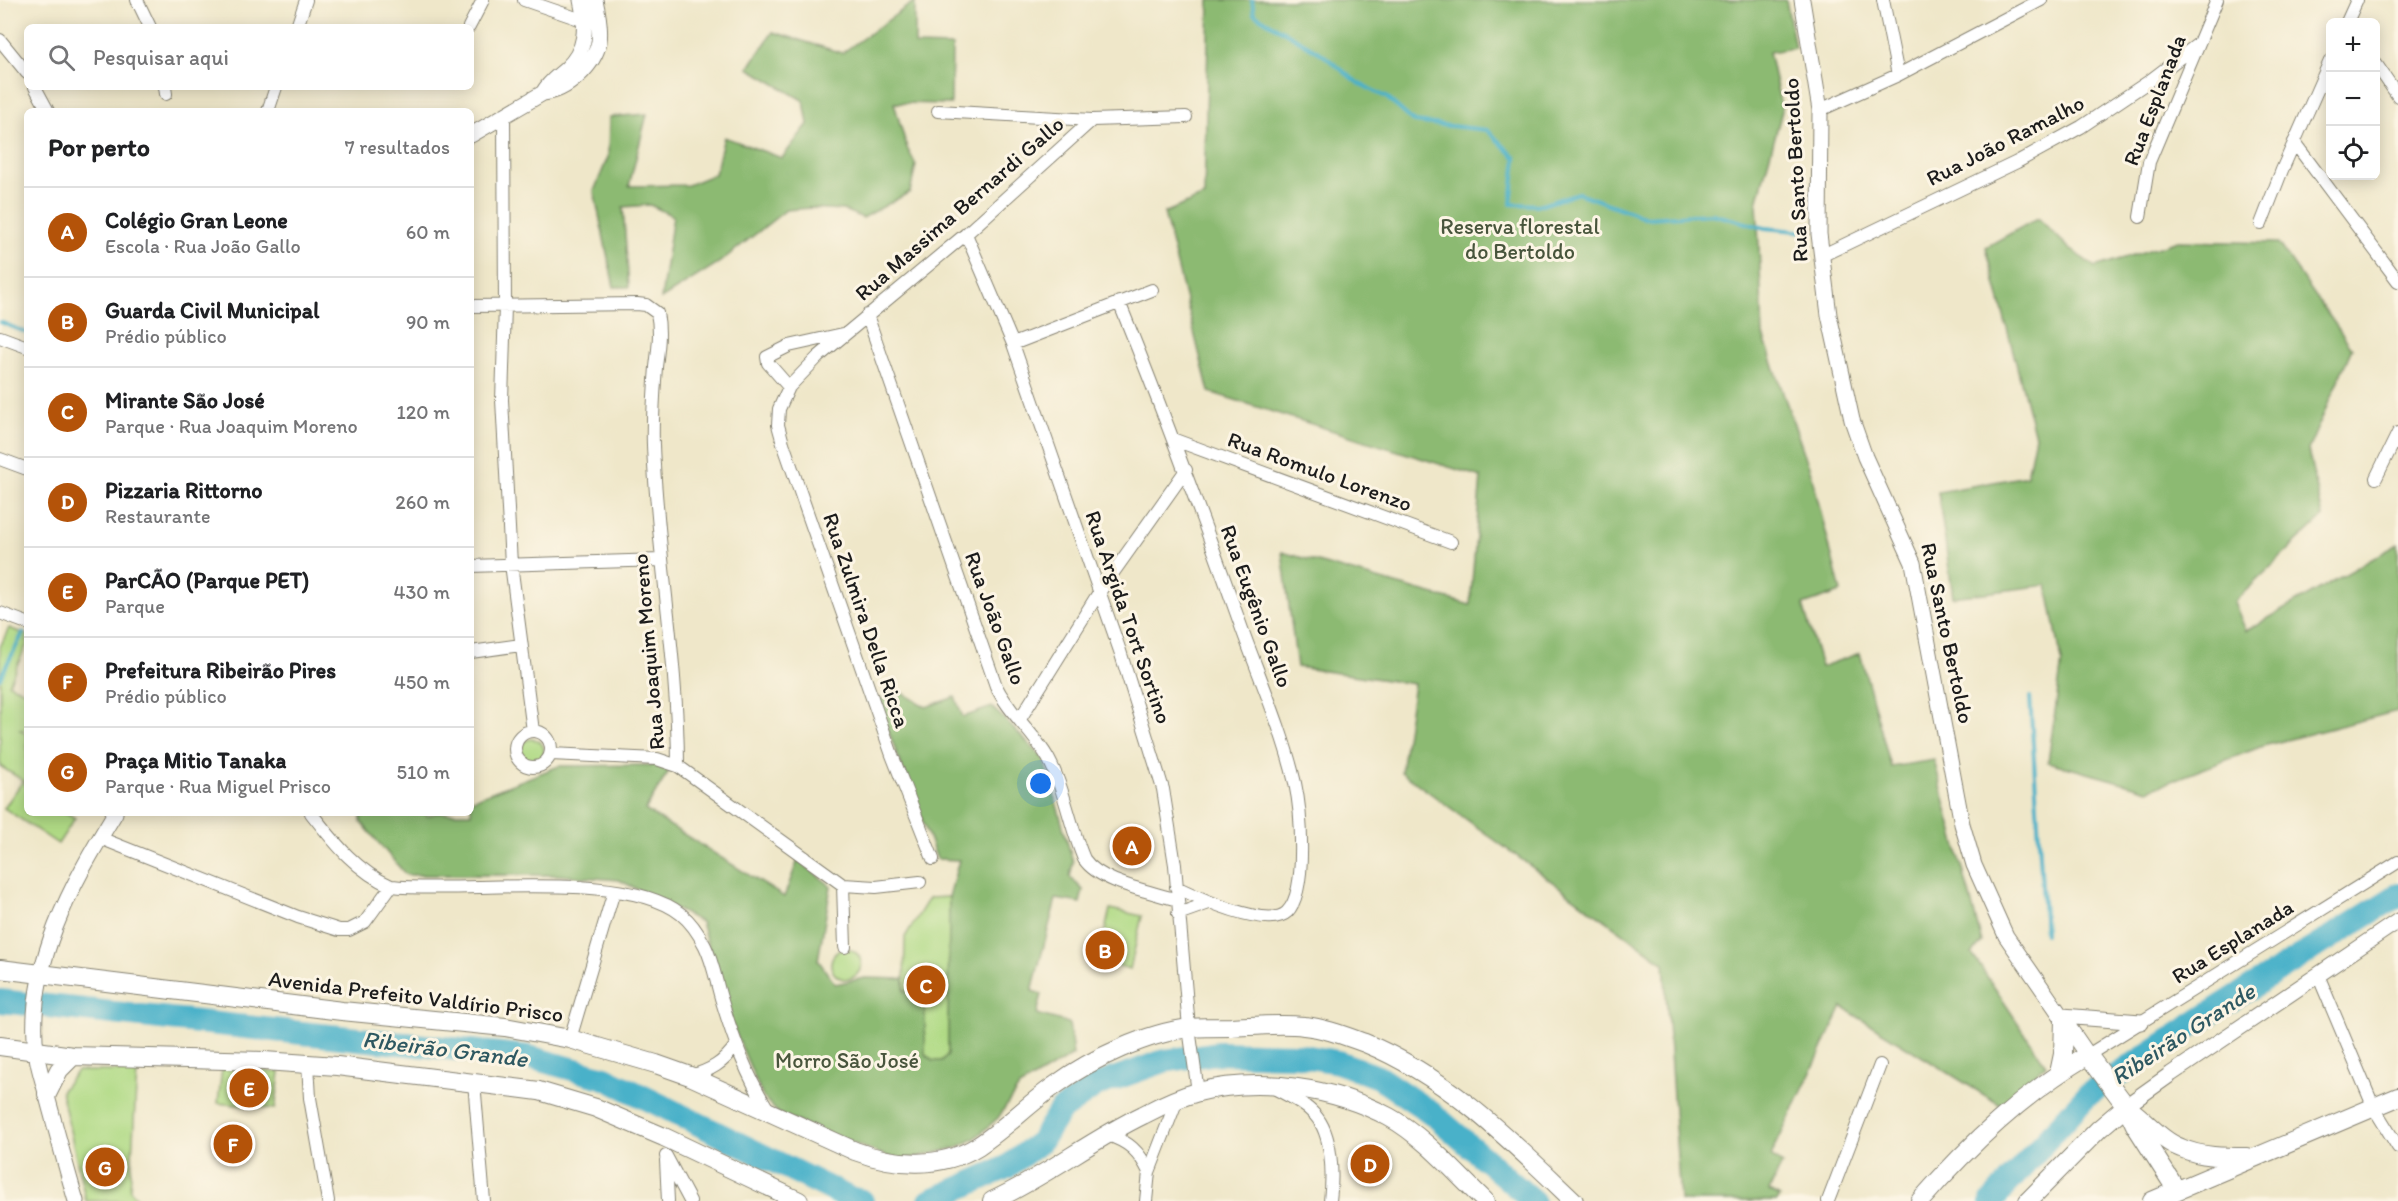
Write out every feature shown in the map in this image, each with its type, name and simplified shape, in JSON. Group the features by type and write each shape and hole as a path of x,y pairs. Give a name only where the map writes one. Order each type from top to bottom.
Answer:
{"main road":[{"name":"Avenida Prefeito Valdírio Prisco","path":"0,969 41,972 342,1011 505,1027 570,1039 690,1076 876,1159 902,1163 930,1162 955,1156 977,1146 1058,1083 1098,1060 1135,1043 1189,1028 1303,1026 1338,1033 1412,1065 1468,1104 1505,1135 1574,1201"},
{"path":"2059,1073 2063,1054 2063,1018"},
{"path":"0,1046 73,1056 308,1064 539,1091 596,1108 664,1137 799,1201"},
{"path":"1920,1201 1985,1131 2022,1100 2088,1055"},
{"name":"Rua Santo Bertoldo","path":"2088,1055 2121,1100"},
{"path":"47,1094 59,1070 73,1056"},
{"path":"992,1201 1042,1175 1142,1115 1177,1100 1197,1084 1312,1090 1358,1104 1390,1117 1421,1140 1485,1201"},
{"path":"2152,1201 2180,1195 2255,1158 2398,1097"},
{"path":"2121,1100 2165,1139 2181,1148 2220,1156 2255,1158"},
{"path":"2121,1100 2180,1195"},
{"path":"2028,1201 2099,1129 2121,1100"}],"street":[{"path":"137,0 149,24"},
{"path":"298,24 306,0"},
{"path":"471,24 483,0"},
{"path":"524,0 585,21"},
{"path":"543,93 549,83 578,55 586,32 581,0"},
{"path":"474,133 543,93 554,92 582,73 599,41 595,0"},
{"name":"Rua Santo Bertoldo","path":"1802,0 1820,110 1819,234 1821,256 1829,315 1852,420 1865,457 1913,563 1957,802 1974,865 2006,936 2088,1055"},
{"path":"1883,0 1898,75"},
{"path":"1820,110 1898,75 2041,0"},
{"name":"Rua Esplanada","path":"2140,217 2149,162 2217,0"},
{"path":"2350,18 2357,0"},
{"path":"0,40 24,69"},
{"name":"Rua João Ramalho","path":"1821,256 2017,162 2081,128 2198,44"},
{"path":"2380,67 2393,78 2398,96"},
{"path":"2261,224 2294,142 2326,72"},
{"path":"37,90 46,108"},
{"path":"269,108 275,90"},
{"path":"938,111 1092,120"},
{"path":"504,115 505,306 502,400 511,564 533,731"},
{"name":"Rua Massima Bernardi Gallo","path":"787,389 844,334 966,234 1092,120 1186,117"},
{"path":"2294,142 2398,281"},
{"name":"Rua Argida Tort Sortino","path":"966,234 1013,345 1098,594 1124,662 1163,789 1170,820 1189,1028 1197,1084"},
{"path":"1013,345 1152,290"},
{"name":"Rua Eugênio Gallo","path":"1119,302 1186,470 1295,783 1301,819 1302,859 1295,895 1287,912 1267,918 1209,903"},
{"name":"Rua Joaquim Moreno","path":"505,306 637,304 655,310 658,318 652,418 661,560 678,722 678,766 843,885"},
{"path":"474,306 505,306"},
{"name":"Rua João Gallo","path":"867,315 996,686 1009,708 1020,719 1048,759 1056,776 1078,846 1091,869 1102,876 1177,900"},
{"path":"787,389 768,363 767,357 789,346 844,334"},
{"path":"0,337 24,346"},
{"name":"Rua Zulmira Della Ricca","path":"787,389 779,409 778,425 783,443 892,755 933,859"},
{"path":"2376,478 2398,434"},
{"name":"Rua Romulo Lorenzo","path":"1175,440 1451,542"},
{"path":"0,459 24,468"},
{"path":"1020,719 1098,594 1186,470"},
{"path":"474,566 661,560"},
{"path":"0,613 24,622"},
{"path":"474,652 521,645"},
{"path":"533,731 547,738 551,754 545,763 529,767 519,761 515,750 518,739 533,731"},
{"path":"551,754 657,759 678,766"},
{"path":"76,1201 36,1051 37,993 41,972 63,907 113,816"},
{"path":"314,816 357,866 376,880 390,886 588,887 634,894 663,903 681,913 696,929 706,948 736,1046 754,1087 771,1114"},
{"path":"100,838 298,917 339,930 349,930 365,922 390,886"},
{"name":"Rua Esplanada","path":"2088,1055 2398,862"},
{"path":"845,947 843,885 876,887 920,882"},
{"path":"1176,887 1209,903"},
{"path":"570,1039 614,891"},
{"path":"1178,915 1209,903"},
{"path":"2121,1100 2170,1074 2398,921"},
{"path":"2318,975 2374,1108 2398,1147"},
{"path":"2063,1018 2141,1022"},
{"path":"690,1076 711,1069 723,1061 736,1046"},
{"path":"308,1064 310,1098 328,1201"},
{"path":"1828,1201 1880,1065"},
{"path":"474,1082 484,1201"},
{"path":"1269,1086 1299,1101 1316,1116 1323,1131 1332,1166 1330,1201"},
{"path":"1146,1201 1149,1172 1177,1100"},
{"path":"1108,1135 1131,1145 1141,1155 1149,1172"},
{"path":"668,1201 666,1156 690,1201"}],"green space":[{"name":"Reserva florestal do Bertoldo","path":"1209,0 1786,0 1795,48 1769,52 1782,111 1757,203 1763,335 1811,473 1841,592 1803,605 1821,667 1860,653 1891,767 1934,760 1982,942 1972,954 2046,1065 2002,1106 1842,1007 1771,1156 1782,1164 1769,1191 1780,1197 1777,1201 1680,1201 1664,963 1401,772 1414,684 1297,667 1282,552 1470,605 1481,477 1209,392 1164,213 1204,196"},
{"path":"915,1 915,45 952,46 951,104 894,103 907,148 916,165 910,192 863,218 843,210 810,208 786,210 720,262 661,299 673,216 650,205 623,207 629,287 614,287 594,191 608,157 609,117 647,114 629,186 688,185 715,174 724,137 782,158 808,124 804,101 748,68 773,32 842,53"},
{"path":"2038,218 2070,249 2095,267 2178,241 2278,243 2352,348 2308,450 2323,517 2234,602 2246,631 2398,544 2398,711 2263,746 2148,790 2048,762 2062,661 2047,585 1953,597 1938,492 2027,476 2035,436 1986,247"},
{"path":"9,628 24,634 24,651 9,684 24,691 24,730 20,730 24,733 24,781 0,766 0,647"},
{"name":"Morro São José","path":"901,692 926,707 955,697 963,717 992,707 1044,759 1073,862 1070,877 1083,890 1080,903 1056,899 1032,991 1042,994 1037,1014 1069,1023 1073,1055 1019,1087 998,1118 974,1139 956,1148 899,1161 780,1115 763,1097 728,1015 701,922 619,880 558,875 406,875 361,822 361,816 474,816 474,799 559,766 654,765 669,771 645,810 784,897 798,860 831,886 818,960 835,984 865,978 904,979 904,991 925,991 925,1054 933,1061 942,1061 948,1054 949,897 959,860 937,859 877,701"},
{"path":"532,739 540,743 544,751 540,759 532,763 524,759 520,751 524,743"},
{"path":"22,782 24,784 24,816 72,816 75,818 58,844 4,808"},
{"path":"949,897 948,1054 942,1061 937,1061 925,1054 904,991 905,937 929,898"},
{"path":"1110,909 1142,916 1130,969 1098,961"},
{"path":"846,949 852,950 860,958 860,970 852,978 846,979 840,978 832,970 831,964 832,958 840,950"},
{"path":"222,1069 280,1072 275,1109 218,1103"},
{"path":"77,1071 137,1071 130,1190 141,1201 86,1201 61,1091"}],"waterway":[{"path":"1252,0 1254,14 1322,54 1358,83 1386,97 1414,122 1487,130 1516,158 1511,204 1542,205 1578,193 1647,218 1712,214 1765,228 1807,232"},
{"path":"0,322 24,332"},
{"path":"0,678 23,633"},
{"path":"2030,697 2045,934"},
{"name":"Ribeirão Grande","path":"1992,1201 2086,1096 2220,1007 2398,895"},
{"name":"Ribeirão Grande","path":"0,1001 529,1057 605,1078 849,1198 862,1201"},
{"name":"Ribeirão Grande","path":"930,1201 1007,1167 1040,1142 1060,1111 1097,1085 1164,1061 1218,1053 1297,1055 1338,1062 1378,1077 1433,1114 1533,1201"}],"place":[{"name":"Colégio Gran Leone","path":"1132,846"},
{"name":"Guarda Civil Municipal","path":"1105,950"},
{"name":"Mirante São José","path":"926,985"},
{"name":"ParCÃO (Parque PET)","path":"249,1088"},
{"name":"Prefeitura Ribeirão Pires","path":"233,1144"},
{"name":"Pizzaria Rittorno","path":"1370,1164"},
{"name":"Praça Mitio Tanaka","path":"105,1167"}]}
